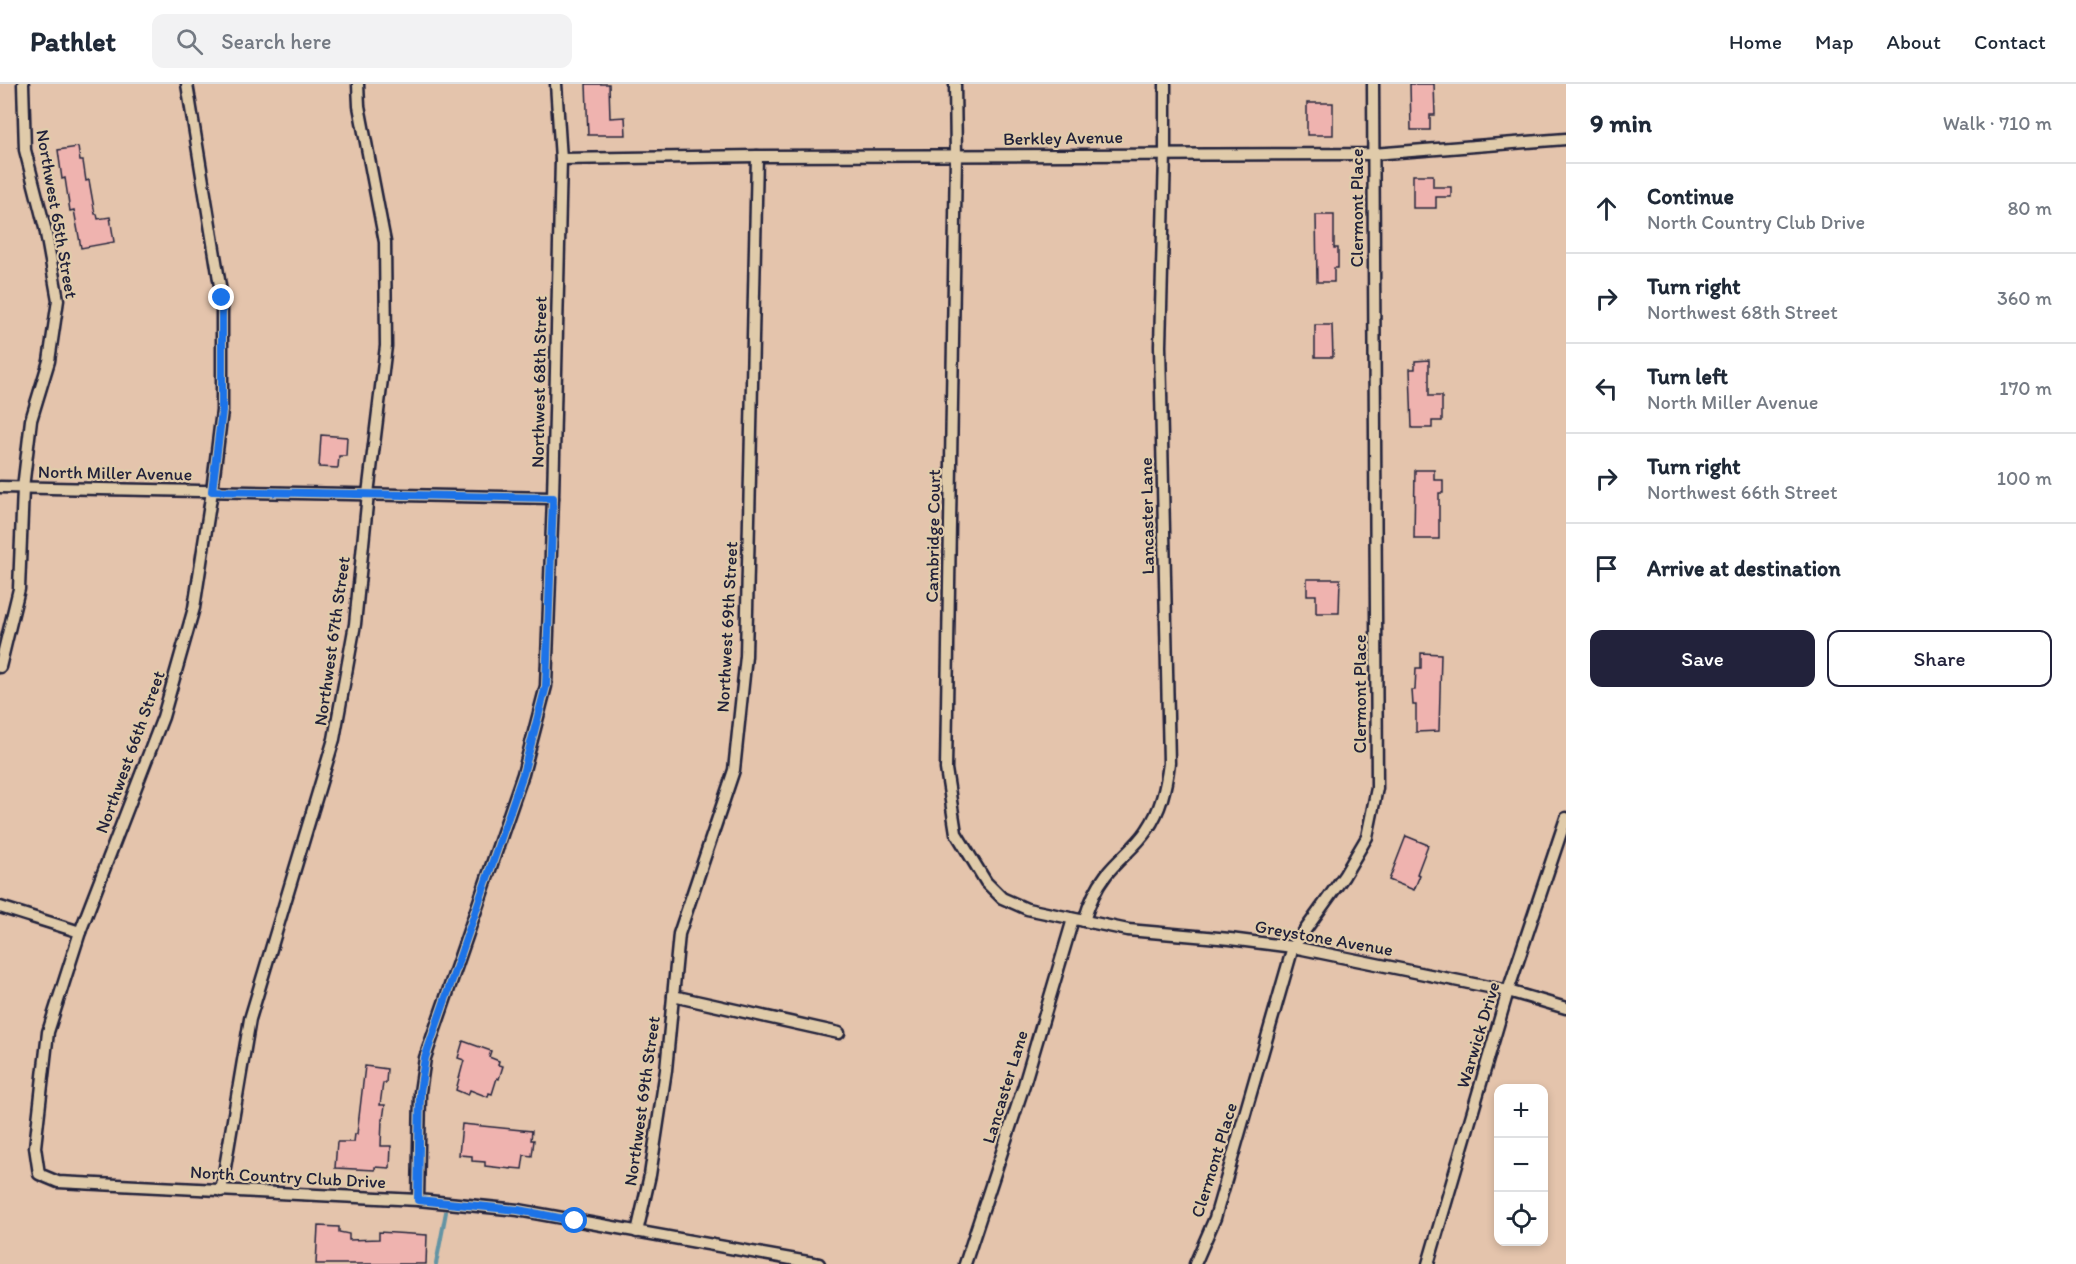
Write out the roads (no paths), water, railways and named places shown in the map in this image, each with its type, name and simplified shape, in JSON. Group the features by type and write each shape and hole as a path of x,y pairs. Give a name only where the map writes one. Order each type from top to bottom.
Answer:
{"street":[{"name":"Northwest 65th Street","path":"0,667 19,589 23,488 31,420 49,361 58,300 45,228 25,150 23,84"},
{"name":"Northwest 66th Street","path":"39,1174 36,1147 48,1032 80,932 163,717 194,608 212,491 222,411 222,298 187,84"},
{"name":"Northwest 67th Street","path":"220,1191 250,1019 334,740 356,624 368,494 386,346 385,242 359,106 358,84"},
{"name":"Northwest 68th Street","path":"418,1200 420,1092 425,1058 523,774 546,686 561,159 556,84"},
{"name":"Cambridge Court","path":"955,84 956,156 946,769 956,833 986,882 1002,898 1027,909 1078,920"},
{"name":"Lancaster Lane","path":"965,1264 1078,920 1106,875 1147,831 1166,787 1169,764 1160,346 1165,84"},
{"name":"Clermont Place","path":"1195,1264 1215,1218 1293,947 1344,876 1368,837 1377,788 1373,84"},
{"name":"Berkley Avenue","path":"561,159 1373,154 1566,139"},
{"name":"Northwest 69th Street","path":"637,1232 650,1174 666,1070 679,934 734,770 746,656 757,156"},
{"name":"North Miller Avenue","path":"0,487 553,498"},
{"name":"Warwick Drive","path":"1428,1264 1508,991 1566,818"},
{"path":"0,907 80,932"},
{"name":"Greystone Avenue","path":"1078,920 1128,930 1293,947 1508,991 1566,1008"},
{"path":"673,996 839,1033"},
{"name":"North Country Club Drive","path":"39,1174 58,1182 418,1200 518,1210 819,1264"}],"waterway":[{"path":"436,1264 446,1212"}]}
